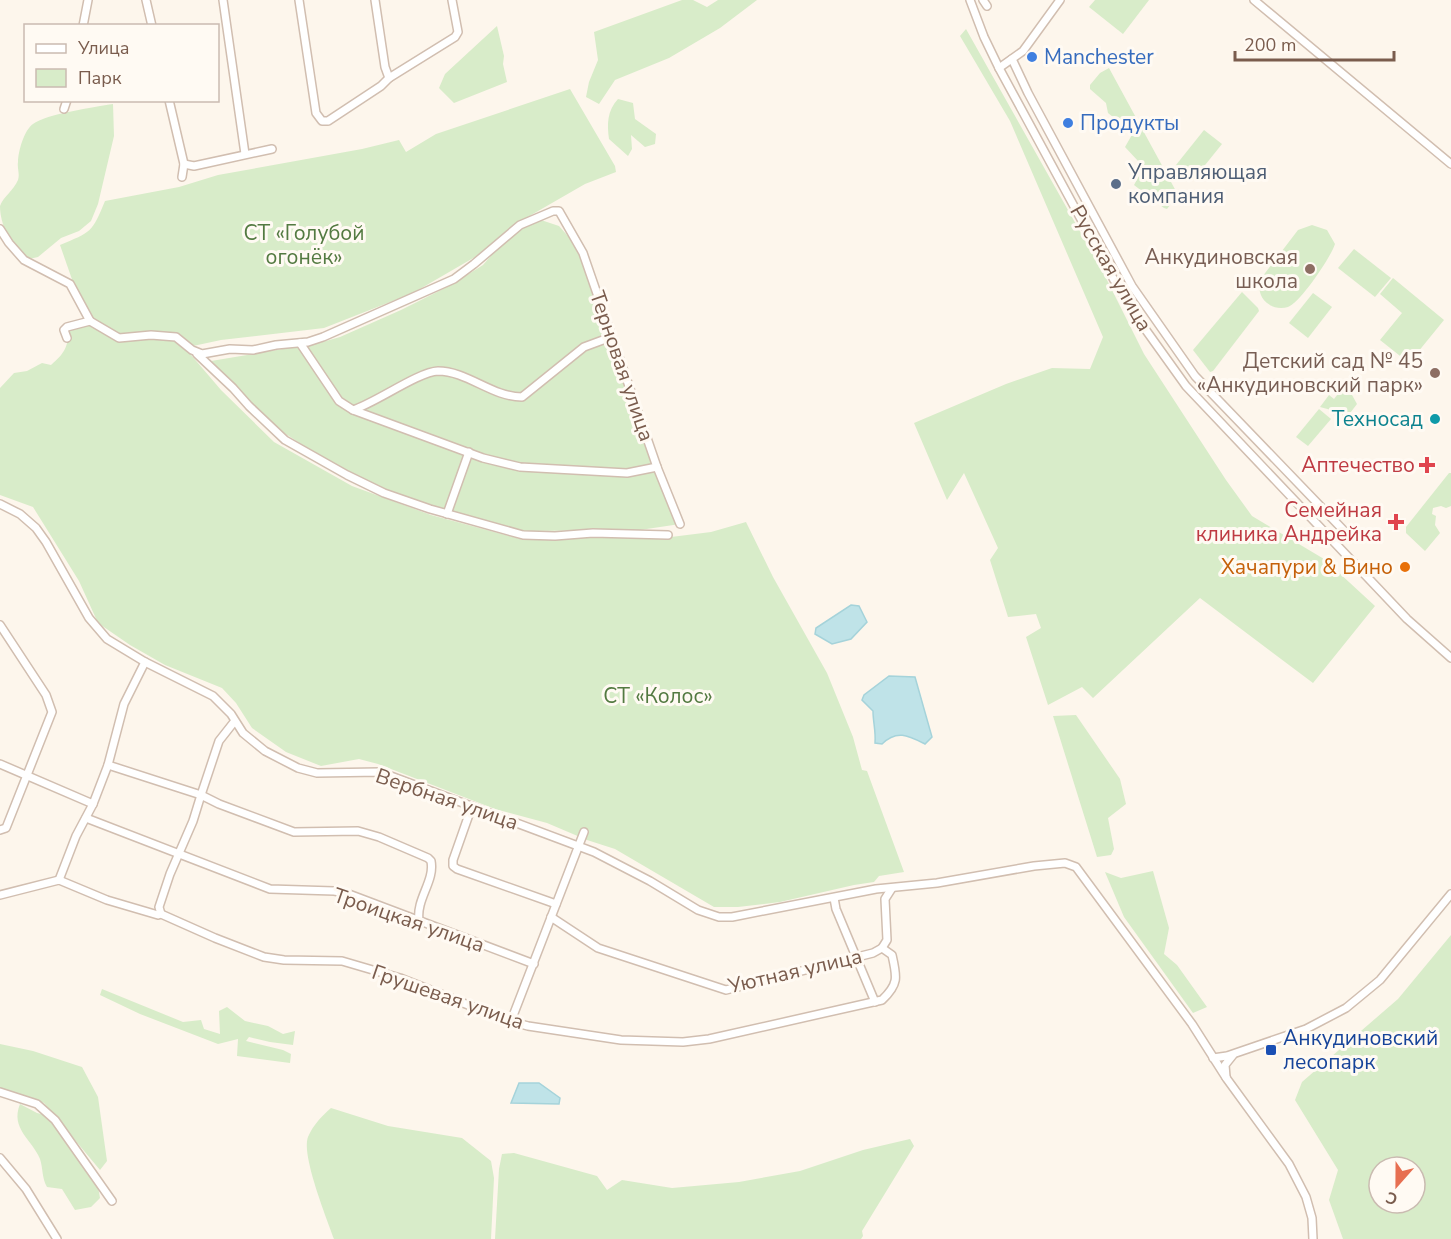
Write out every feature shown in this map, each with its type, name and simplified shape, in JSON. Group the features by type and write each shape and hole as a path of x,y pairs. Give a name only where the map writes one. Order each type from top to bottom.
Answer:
{"street":[{"path":"83,24 88,0"},
{"path":"146,0 152,24"},
{"path":"223,0 245,154"},
{"path":"298,0 316,113 322,121 328,121 381,86 389,78 455,38 458,32 452,0"},
{"path":"375,0 385,67 389,78"},
{"name":"Русская улица","path":"970,0 999,68 1114,280 1143,326 1186,386 1407,619 1451,658"},
{"path":"999,68 1023,51 1060,0"},
{"path":"1254,0 1451,164"},
{"path":"1012,58 1028,93 1082,189 1132,286 1195,376 1350,537"},
{"path":"64,110 66,102"},
{"path":"169,102 184,164 182,177"},
{"path":"184,164 194,166 229,162 245,154 272,149"},
{"name":"Терновая улица","path":"300,343 323,338 454,279 513,230 556,211 583,254 657,466 680,524"},
{"path":"0,229 24,260 70,284 90,321 119,338 151,335 176,337 196,352 268,425 293,445 374,489 447,514 538,537 593,533 668,535"},
{"path":"67,338 64,330 67,327 90,321"},
{"path":"353,410 437,371 453,374 511,397 522,397 584,348 611,337"},
{"path":"196,352 209,354 230,349 253,350 300,343 339,401 353,410 483,458 520,467 627,473 657,466"},
{"path":"447,514 469,452"},
{"name":"Вербная улица","path":"0,504 20,514 36,528 96,629 118,648 213,696 231,714 234,722 252,742 265,751 298,768 316,773 380,772 594,852 650,881 698,910 719,917 732,917 876,889 937,883 1034,866 1065,863 1076,867 1197,1031 1213,1058"},
{"path":"0,625 46,695 52,712 6,828 0,830"},
{"path":"0,895 59,880 108,765 124,704 145,662"},
{"path":"162,914 159,907 219,741 234,722"},
{"path":"0,764 28,774 93,804"},
{"path":"108,765 201,795 294,832 303,834 358,831 379,837 431,861 432,868 418,909 419,920"},
{"path":"472,806 453,866 556,904"},
{"name":"Троицкая улица","path":"86,818 270,889 346,893 534,964"},
{"path":"511,1022 584,832"},
{"name":"Грушевая улица","path":"59,880 107,900 158,915 162,914 264,957 284,960 342,961 400,978 511,1022 621,1040 683,1042 709,1039 875,1002"},
{"name":"Уютная улица","path":"551,917 598,948 726,990 856,958 882,948 887,940 885,899 892,888"},
{"path":"1213,1058 1221,1058 1306,1029 1337,1014 1358,999 1390,969 1451,894"},
{"path":"834,898 836,909 875,1002 882,1000 894,989 896,971 892,955 882,948"},
{"path":"1227,1079 1225,1065 1235,1053"},
{"path":"1213,1058 1289,1164 1301,1185 1310,1209 1313,1239"},
{"path":"0,1092 37,1104 55,1119 112,1201"},
{"path":"0,1158 32,1198 57,1239"}],"green space":[{"path":"682,0 693,0 707,7 718,0 757,0 720,28 669,58 615,80 599,104 586,97 598,60 594,32"},
{"path":"1095,0 1149,0 1123,34 1089,7"},
{"path":"497,26 507,82 454,103 439,88 445,74"},
{"path":"966,29 1104,274 1144,354 1226,480 1252,516 1324,559 1375,606 1313,683 1200,598 1093,698 1082,687 1048,705 1026,637 1041,628 1036,614 1008,617 990,560 998,548 964,473 947,500 914,423 1006,384 1052,368 1090,369 1103,337 1010,121 960,36"},
{"path":"1109,68 1177,193 1167,209 1134,185 1141,172 1139,162 1125,147 1133,133 1108,113 1106,103 1090,89 1090,85 1100,73"},
{"name":"СТ «Голубой огонёк»","path":"570,89 615,166 616,172 585,184 519,222 475,257 413,293 324,328 221,340 193,346 180,334 117,335 92,319 75,288 60,245 89,230 97,220 105,201 179,187 218,175 362,149 399,140 406,152 436,134"},
{"path":"618,99 633,103 635,119 656,134 655,144 645,147 631,135 632,149 628,156 609,139 609,118"},
{"path":"113,104 114,136 98,204 91,221 79,231 61,238 38,257 29,259 8,237 2,222 0,206 18,180 19,153 27,131 39,120 48,117"},
{"path":"1204,130 1222,144 1193,180 1176,165"},
{"path":"541,220 559,226 583,253 680,524 640,530 524,531 487,524 449,513 366,483 318,455 275,427 211,361 319,343 340,337 451,285 483,265 507,237 529,223"},
{"path":"1312,225 1327,230 1335,244 1322,269 1293,304 1283,308 1272,306 1262,297 1259,281 1298,230"},
{"path":"1354,249 1391,278 1375,297 1338,268"},
{"path":"1393,278 1444,320 1409,363 1380,340 1402,313 1380,294"},
{"path":"1242,292 1259,311 1210,372 1193,350"},
{"path":"1313,293 1332,307 1308,338 1289,323"},
{"name":"СТ «Колос»","path":"91,324 117,339 154,337 180,342 221,390 274,442 352,486 431,515 524,540 594,536 655,539 711,532 746,522 773,577 827,673 853,737 862,770 867,771 904,872 879,876 874,882 780,902 738,907 714,907 615,849 547,823 495,809 378,764 359,759 321,766 286,752 252,728 236,703 222,688 165,665 98,623 79,581 33,507 0,495 0,388 14,373 27,371 42,363 51,365 65,350 70,329"},
{"path":"1341,390 1352,395 1357,404 1347,417 1352,422 1350,424 1340,422 1331,410 1320,407 1329,395 1334,399"},
{"path":"1319,409 1331,419 1308,446 1296,437"},
{"path":"1451,473 1451,506 1433,508 1432,514 1436,516 1435,525 1440,533 1425,551 1406,533 1406,527"},
{"path":"1076,715 1120,779 1126,804 1108,818 1114,849 1111,855 1097,857 1053,716"},
{"path":"1153,871 1169,928 1164,954 1177,965 1207,1007 1193,1013 1124,917 1105,872 1121,878"},
{"path":"1451,935 1451,1239 1343,1239 1329,1200 1338,1170 1295,1100 1302,1082 1398,999"},
{"path":"102,989 183,1022 201,1020 204,1029 220,1034 219,1011 227,1007 245,1021 268,1026 283,1034 295,1031 293,1045 249,1037 246,1041 291,1054 290,1063 237,1056 238,1039 218,1044 140,1014 100,995"},
{"path":"0,1044 33,1051 82,1067 98,1097 107,1161 100,1170 44,1103 0,1088"},
{"path":"20,1104 37,1113 49,1116 97,1181 100,1198 91,1207 75,1210 62,1189 47,1187 40,1159 20,1127 18,1113"},
{"path":"331,1108 388,1126 462,1138 491,1161 494,1178 491,1239 334,1239 311,1172 307,1146 312,1129"},
{"path":"910,1139 914,1146 862,1231 861,1239 495,1239 502,1154 514,1153 597,1176 607,1190 622,1180 672,1188 739,1182 800,1171 863,1150"}],"water":[{"path":"851,605 859,606 867,622 851,639 832,644 815,634 816,628"},
{"path":"889,676 915,677 932,737 925,744 903,735 887,739 882,744 875,743 873,711 862,700 864,695"},
{"path":"519,1083 539,1083 560,1098 559,1104 511,1103"}],"place":[{"name":"Manchester","path":"1032,57"},
{"name":"Продукты","path":"1068,123"},
{"name":"Управляющая компания","path":"1116,184"},
{"name":"Анкудиновская школа","path":"1310,269"},
{"name":"Детский сад № 45 «Анкудиновский парк»","path":"1435,373"},
{"name":"Техносад","path":"1435,419"},
{"name":"Аптечество","path":"1427,465"},
{"name":"Семейная клиника Андрейка","path":"1396,522"},
{"name":"Хачапури & Вино","path":"1405,567"},
{"name":"Анкудиновский лесопарк","path":"1271,1050"}]}
